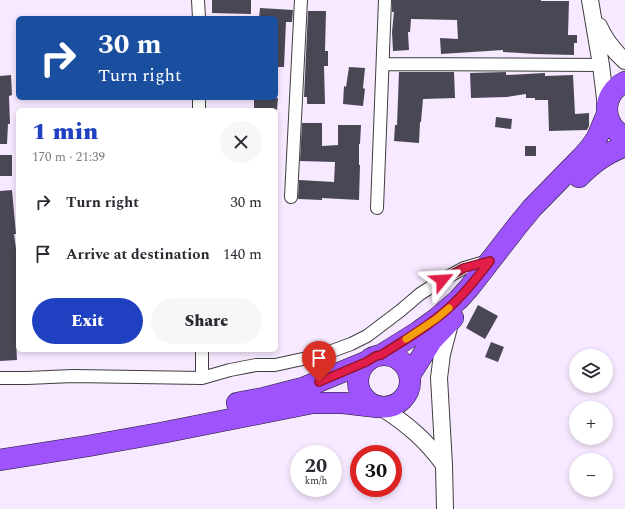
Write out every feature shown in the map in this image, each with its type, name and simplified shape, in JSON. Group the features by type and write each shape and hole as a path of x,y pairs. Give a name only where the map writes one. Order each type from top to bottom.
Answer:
{"highway":[{"path":"625,82 619,85 612,92 608,100 607,112 609,122 614,129 625,137"},
{"path":"380,407 370,404 360,392 358,376 361,368 373,359 418,332 446,310 469,288 528,214 590,148 597,138 607,112"},
{"path":"410,375 432,340 465,306 541,218 590,166 600,158 625,146"},
{"path":"0,445 84,434 264,398 302,388 373,359 388,355 402,362 410,375 408,391 404,398 398,404 390,407 343,403 312,403 146,436 0,460"}],"street":[{"path":"198,0 199,16"},
{"path":"291,197 301,0"},
{"path":"377,208 385,0"},
{"path":"591,4 606,40 625,61"},
{"path":"591,4 607,112"},
{"path":"382,64 601,65"},
{"path":"0,378 73,376 202,378 230,370 256,365 275,365 321,355 351,344 367,336 420,294 442,280 464,268 490,261"},
{"path":"445,509 439,378 442,354 451,319"},
{"path":"202,352 202,378"},
{"path":"380,407 406,424 416,433 436,453 444,465"}],"building":[{"path":"212,0 251,0 251,14 212,13"},
{"path":"392,0 569,1 568,35 577,35 577,43 574,43 574,55 503,52 503,50 441,54 440,38 458,39 457,20 411,19 410,32 408,32 409,50 393,51 392,32 394,12 392,12"},
{"path":"260,8 293,10 292,22 286,22 284,67 278,67 278,16 259,16"},
{"path":"308,11 326,11 325,51 328,51 328,66 324,66 325,104 307,104 307,97 304,97"},
{"path":"349,67 365,68 363,106 343,104 344,86 346,87"},
{"path":"399,72 454,72 455,98 423,99 419,143 394,141 395,125 397,125"},
{"path":"506,72 506,75 545,73 545,76 573,75 575,114 589,113 589,126 587,130 549,131 548,100 526,98 526,94 507,97 471,98 470,73"},
{"path":"11,75 12,95 9,96 10,124 8,124 7,144 0,144 0,76"},
{"path":"254,100 278,100 277,108 254,108"},
{"path":"496,117 512,119 511,129 495,127"},
{"path":"302,123 322,123 322,146 338,145 338,125 361,125 359,144 359,200 322,198 322,200 298,199 299,180 334,182 335,162 300,161"},
{"path":"525,146 536,146 536,156 525,156"},
{"path":"0,155 12,155 12,176 0,176"},
{"path":"12,190 16,234 14,234 16,248 17,360 0,361 0,191"},
{"path":"478,305 498,316 485,339 466,328"},
{"path":"491,342 504,347 498,362 485,357"}],"slow traffic":[{"path":"406,339 418,332 449,308"}],"route":[{"path":"319,382 381,355 418,332 458,300 490,261 464,268 442,280"}]}
